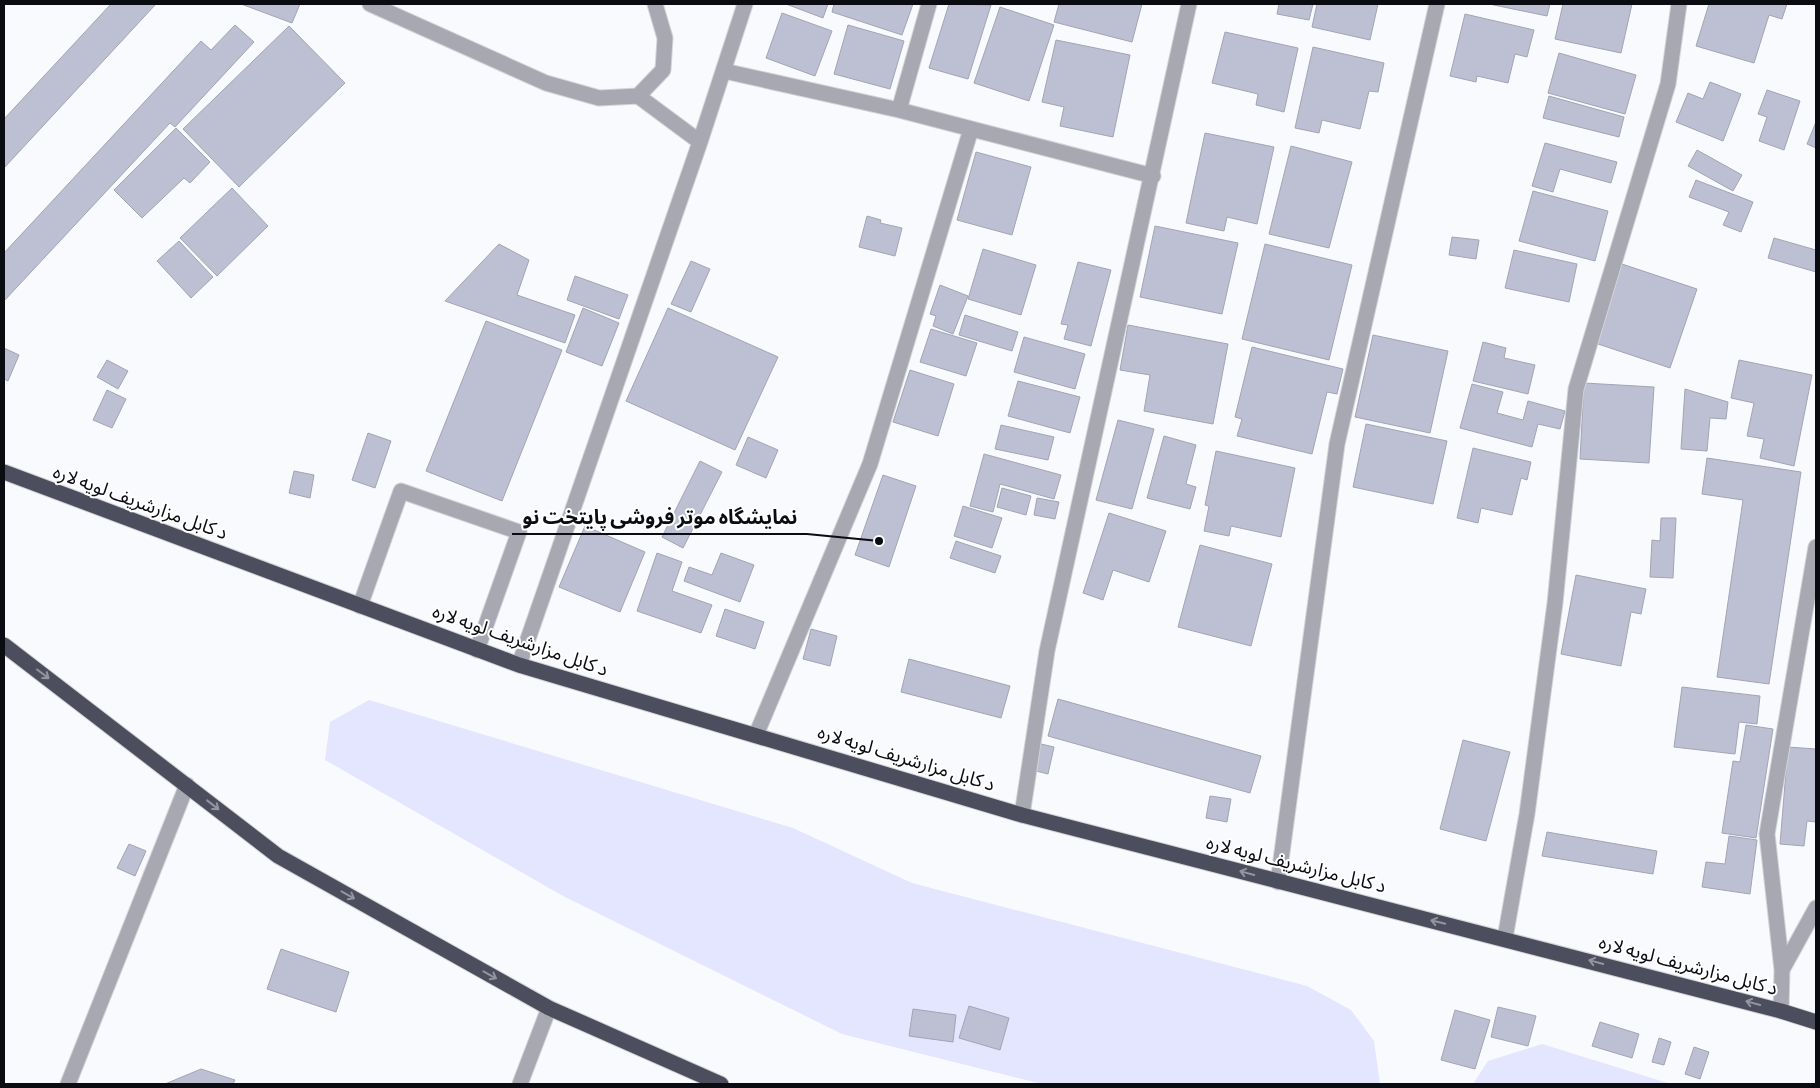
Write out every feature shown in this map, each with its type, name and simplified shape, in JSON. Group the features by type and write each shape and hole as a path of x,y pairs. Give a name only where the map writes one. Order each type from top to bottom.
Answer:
{"highway":[{"name":"د کابل مزارشریف لویه لاره","path":"4,472 519,665 1022,815 1278,882 1505,938 1816,1022"},
{"path":"4,645 278,856 550,1008 721,1084"}],"street":[{"path":"370,4 546,83 599,98 638,96 700,142"},
{"path":"638,96 663,70 665,38 655,4"},
{"path":"519,665 700,142 745,4"},
{"path":"899,110 929,4"},
{"path":"1022,815 1047,651 1153,176 1189,4"},
{"path":"1278,882 1337,444 1437,4"},
{"path":"1505,938 1527,814 1555,603 1576,389 1668,84 1679,4"},
{"path":"724,71 899,110 1153,176"},
{"path":"756,736 870,464 971,129"},
{"path":"360,606 401,491 519,532 477,650"},
{"path":"1781,1011 1782,970 1766,834 1816,547"},
{"path":"68,1084 187,785"},
{"path":"1782,970 1816,908"},
{"path":"520,1084 550,1008"}],"shaded area":[{"path":"369,700 793,828 912,883 1307,986 1351,1010 1374,1041 1380,1084 1042,1084 842,1034 563,896 325,760 330,722"},
{"path":"1542,1044 1671,1084 1473,1084 1488,1061"}],"building":[{"path":"111,4 156,4 4,168 4,119"},
{"path":"241,4 300,4 292,23"},
{"path":"786,4 828,4 823,18"},
{"path":"834,4 913,4 902,35 832,12"},
{"path":"949,4 991,5 968,79 929,68"},
{"path":"1059,4 1142,4 1132,42 1054,22"},
{"path":"1279,4 1313,4 1309,20 1277,14"},
{"path":"1317,4 1378,4 1370,40 1312,27"},
{"path":"1489,4 1550,4 1547,16"},
{"path":"1563,4 1632,4 1621,53 1555,39"},
{"path":"1709,4 1787,4 1782,19 1769,15 1754,63 1696,46"},
{"path":"1000,7 1054,25 1029,101 974,83"},
{"path":"782,13 832,31 815,76 766,58"},
{"path":"1465,14 1534,30 1527,57 1515,54 1508,83 1477,76 1476,82 1450,76"},
{"path":"235,25 254,42 175,127 170,123 4,301 4,253 201,41 211,50"},
{"path":"848,25 904,41 890,89 834,74"},
{"path":"289,26 345,83 239,187 183,129"},
{"path":"1225,32 1298,48 1284,112 1256,105 1258,94 1212,83"},
{"path":"1056,40 1130,55 1113,137 1060,126 1064,107 1042,102"},
{"path":"1313,47 1384,63 1378,92 1369,91 1360,129 1322,120 1319,133 1295,128"},
{"path":"1559,53 1636,75 1625,114 1548,93"},
{"path":"1710,82 1741,94 1723,141 1676,122 1688,93 1703,99"},
{"path":"1767,90 1800,101 1784,150 1759,141 1767,117 1758,114"},
{"path":"1549,96 1624,117 1619,137 1543,118"},
{"path":"1816,122 1816,148 1807,144"},
{"path":"176,128 210,162 190,183 184,178 142,218 114,190"},
{"path":"1205,133 1274,147 1257,224 1227,217 1224,231 1186,223"},
{"path":"1545,143 1617,162 1611,183 1560,169 1553,192 1532,186"},
{"path":"1291,146 1352,162 1329,248 1269,234"},
{"path":"1697,150 1742,175 1733,191 1688,166"},
{"path":"976,152 1031,167 1012,235 957,220"},
{"path":"1696,180 1753,202 1741,232 1723,225 1729,212 1689,197"},
{"path":"232,188 268,226 217,276 180,238"},
{"path":"1533,191 1608,211 1595,261 1519,241"},
{"path":"867,216 881,220 880,223 902,228 895,256 859,247"},
{"path":"1155,226 1238,243 1222,314 1140,297"},
{"path":"1452,237 1479,240 1476,259 1449,255"},
{"path":"1774,238 1816,250 1816,272 1768,258"},
{"path":"179,241 213,277 191,298 157,261"},
{"path":"499,244 529,260 517,295 575,315 565,343 445,301"},
{"path":"1265,244 1352,265 1329,360 1242,339"},
{"path":"983,249 1036,265 1021,315 968,299"},
{"path":"1514,250 1577,264 1569,302 1505,288"},
{"path":"691,261 710,269 691,312 671,304"},
{"path":"1078,262 1111,270 1091,346 1064,339 1068,325 1061,324"},
{"path":"1622,264 1697,289 1670,368 1595,343"},
{"path":"575,276 628,295 619,319 567,300"},
{"path":"940,285 968,296 953,334 933,326 936,316 930,314"},
{"path":"583,308 619,323 602,366 566,352"},
{"path":"668,308 778,357 735,450 626,401"},
{"path":"965,315 1018,332 1012,351 959,335"},
{"path":"486,321 562,350 502,501 426,471"},
{"path":"1128,325 1228,344 1213,424 1144,411 1150,375 1120,370"},
{"path":"931,329 977,343 966,376 920,362"},
{"path":"1373,335 1448,351 1430,433 1355,417"},
{"path":"1024,337 1085,354 1075,389 1014,372"},
{"path":"1483,342 1506,348 1504,358 1535,365 1528,394 1473,381"},
{"path":"1252,347 1343,369 1337,394 1327,392 1312,454 1237,436 1242,419 1235,417"},
{"path":"4,348 19,355 8,381 4,379"},
{"path":"107,360 128,371 118,389 97,377"},
{"path":"1739,360 1812,375 1794,466 1760,458 1764,439 1747,436 1754,403 1731,398"},
{"path":"910,370 954,384 938,436 893,422"},
{"path":"1018,381 1080,397 1070,433 1008,416"},
{"path":"1584,383 1654,387 1649,463 1580,459"},
{"path":"1472,384 1503,392 1497,413 1523,420 1528,401 1565,411 1560,429 1538,424 1532,447 1460,428"},
{"path":"1685,389 1728,402 1726,419 1710,418 1707,451 1681,449"},
{"path":"107,390 126,399 112,428 93,420"},
{"path":"1118,420 1154,429 1132,509 1096,500"},
{"path":"1366,424 1447,441 1433,504 1353,487"},
{"path":"1001,425 1054,437 1048,460 995,449"},
{"path":"368,433 391,441 375,488 352,480"},
{"path":"1164,436 1196,445 1186,484 1196,487 1190,509 1147,498"},
{"path":"748,437 778,450 766,478 736,465"},
{"path":"1473,448 1531,462 1527,480 1521,478 1512,515 1481,508 1478,523 1457,518"},
{"path":"1216,451 1295,468 1281,537 1231,526 1229,536 1204,531 1209,506 1205,505"},
{"path":"984,454 1061,475 1054,499 1000,484 993,512 970,506"},
{"path":"1707,458 1801,472 1769,684 1717,677 1743,500 1702,494"},
{"path":"700,461 722,472 683,548 662,537"},
{"path":"294,471 314,475 310,498 289,493"},
{"path":"883,475 916,486 889,567 855,555"},
{"path":"1002,488 1031,496 1026,515 997,507"},
{"path":"1037,498 1059,502 1055,519 1034,515"},
{"path":"963,506 1002,518 992,548 954,536"},
{"path":"1109,513 1166,531 1149,582 1113,570 1103,600 1083,593"},
{"path":"1661,518 1676,518 1673,578 1650,577 1652,540 1660,541"},
{"path":"585,526 645,552 620,612 559,587"},
{"path":"956,541 1001,556 995,573 950,558"},
{"path":"1200,545 1272,564 1251,646 1178,627"},
{"path":"657,553 682,562 672,591 712,605 701,633 637,611"},
{"path":"721,553 754,565 740,602 684,581 689,567 712,575"},
{"path":"1576,575 1646,589 1641,614 1631,612 1621,666 1561,654"},
{"path":"725,609 764,622 755,649 716,636"},
{"path":"811,629 837,636 830,666 803,659"},
{"path":"909,659 1010,686 1001,718 901,692"},
{"path":"1682,687 1760,696 1757,724 1739,722 1735,754 1674,747"},
{"path":"1058,699 1261,756 1250,793 1048,736"},
{"path":"1746,725 1773,729 1756,838 1722,833 1733,761 1740,762"},
{"path":"1463,740 1510,752 1486,841 1440,829"},
{"path":"1041,744 1054,747 1048,774 1036,771"},
{"path":"1788,747 1816,749 1816,822 1807,821 1804,846 1780,844"},
{"path":"1210,796 1231,799 1227,822 1206,818"},
{"path":"1547,832 1657,851 1653,874 1542,856"},
{"path":"1729,836 1757,840 1750,894 1702,887 1706,862 1725,864"},
{"path":"129,844 146,851 135,876 117,868"},
{"path":"281,949 349,972 336,1012 267,989"},
{"path":"969,1006 1009,1018 1000,1050 959,1038"},
{"path":"1498,1007 1536,1016 1528,1046 1491,1037"},
{"path":"913,1009 956,1015 953,1042 909,1036"},
{"path":"1455,1010 1490,1020 1475,1069 1441,1060"},
{"path":"1600,1022 1639,1034 1632,1058 1592,1046"},
{"path":"1659,1038 1671,1042 1664,1065 1652,1062"},
{"path":"1694,1047 1709,1052 1700,1079 1685,1074"},
{"path":"201,1069 235,1080 233,1084 165,1084"}],"place":[{"name":"نمایشگاه موتر فروشی پایتخت نو","path":"879,541"}]}
